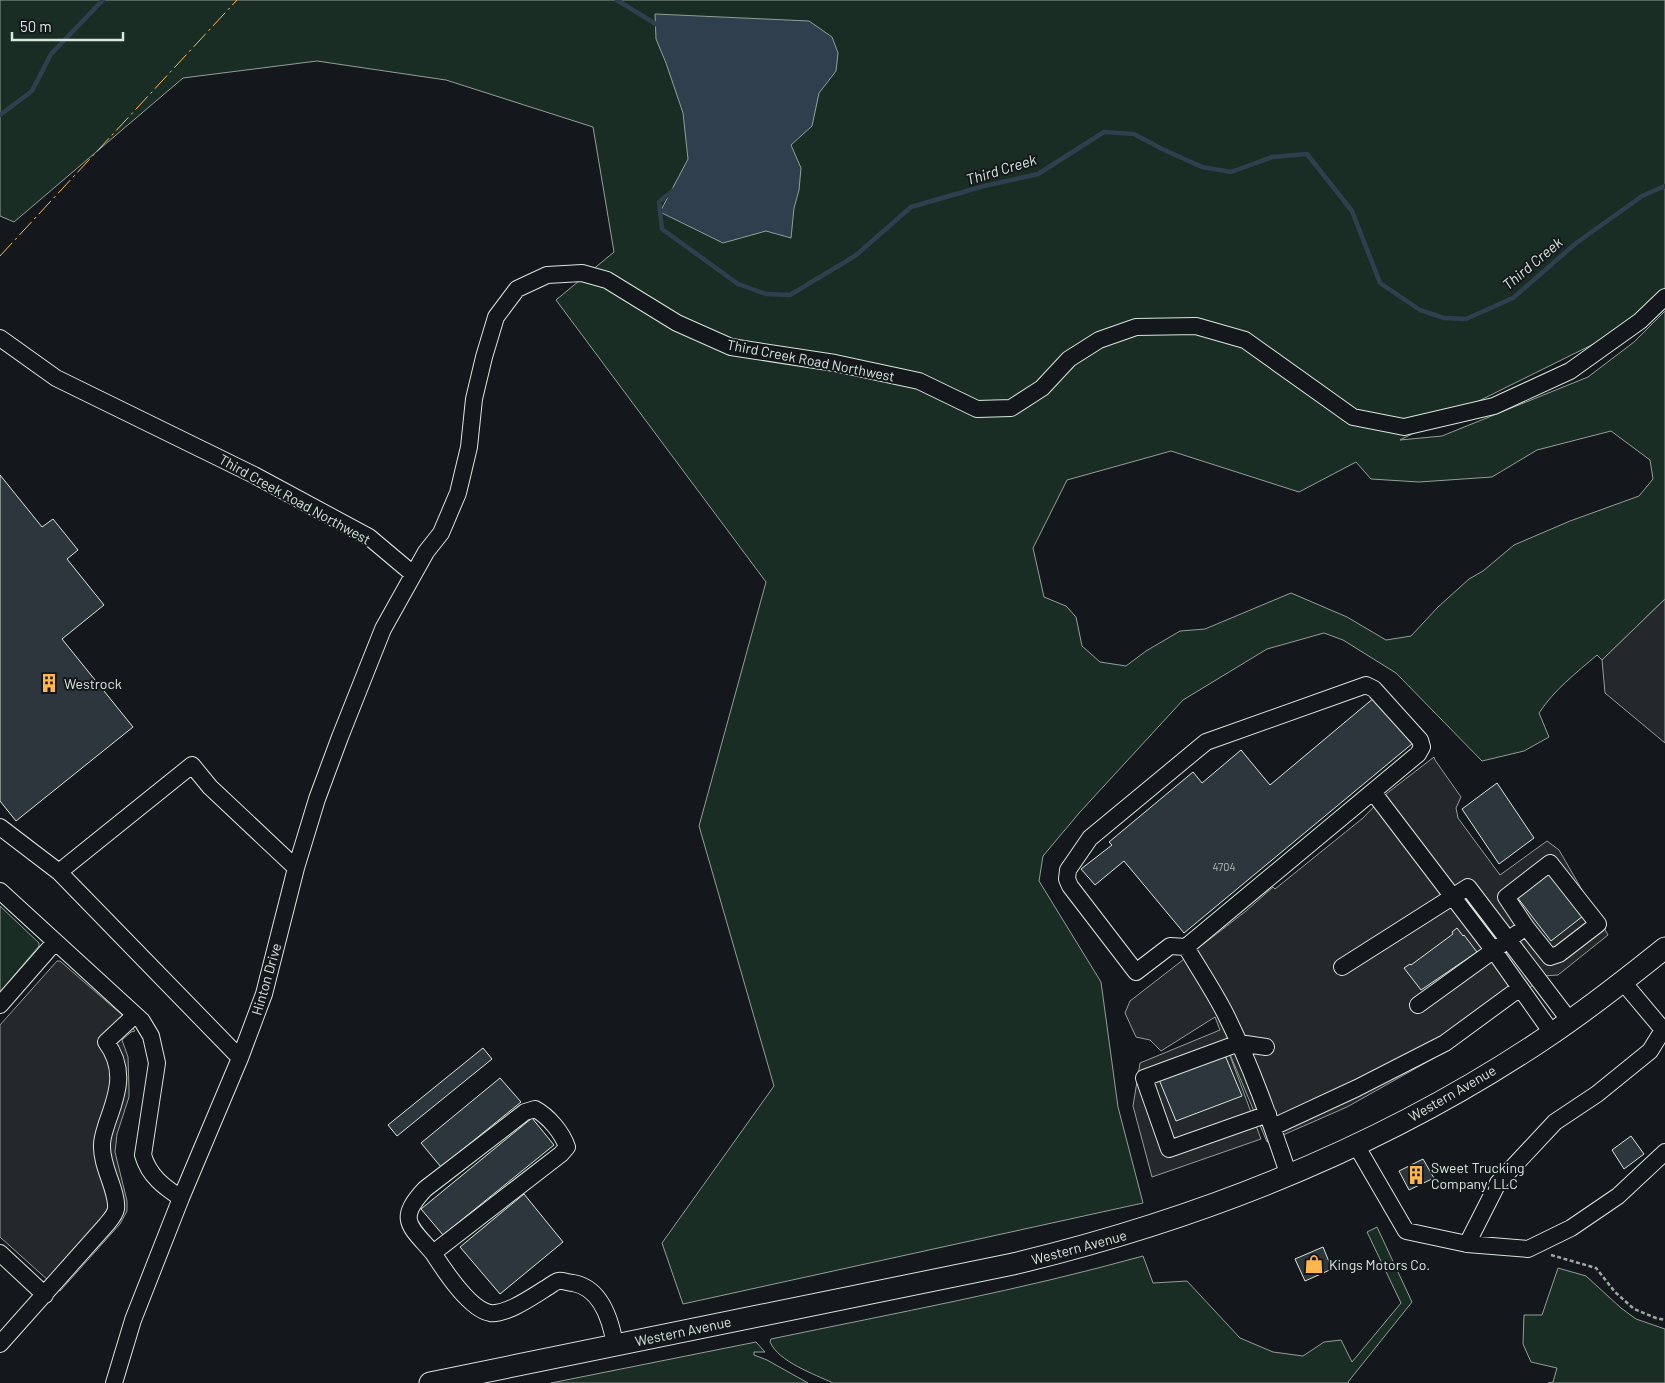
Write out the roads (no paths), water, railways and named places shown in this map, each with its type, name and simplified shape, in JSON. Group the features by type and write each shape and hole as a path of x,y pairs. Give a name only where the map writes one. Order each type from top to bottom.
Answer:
{"main road":[{"name":"Western Avenue","path":"430,1383 1003,1266 1081,1248 1213,1206 1289,1176 1356,1145 1428,1108 1490,1072 1570,1021 1665,948"}],"street":[{"name":"Third Creek Road Northwest","path":"0,338 56,378 254,475 369,537 413,574 426,552 441,533 458,493 469,447 474,399 496,317 517,289 547,275 582,273 607,280 676,322 730,347 835,363 919,381 977,410 1011,408 1042,388 1069,359 1099,340 1136,328 1196,326 1245,340 1353,417 1404,426 1494,406 1570,371 1640,321 1665,297"},
{"name":"Hinton Drive","path":"114,1383 132,1320 240,1058 264,994 296,868 317,799 383,629 413,574"},
{"path":"1366,685 1374,689 1420,740 1422,747 1418,754 1186,947 1170,946 1136,972 1070,886 1067,879 1068,870 1090,838 1206,742 1366,685"},
{"path":"59,872 192,765 210,786 296,868"},
{"path":"1373,792 1494,951 1552,1033"},
{"path":"0,827 59,872 240,1058"},
{"path":"1550,863 1598,924 1559,954 1550,957 1526,927 1506,898 1550,863"},
{"path":"1342,967 1468,887 1570,1021"},
{"path":"0,892 142,1021 151,1036 157,1063 143,1155 151,1173 163,1186 181,1198"},
{"path":"1418,1005 1526,927"},
{"path":"0,1005 56,942"},
{"path":"1186,947 1224,1011 1258,1084 1289,1176"},
{"path":"1467,1244 1498,1183 1556,1122 1597,1094 1650,1052 1664,1031 1623,982"},
{"path":"1266,1047 1239,1043 1144,1078 1170,1149 1270,1120 1357,1088 1444,1043 1520,988"},
{"path":"0,1344 112,1218 116,1210 116,1201 101,1154 102,1139 118,1090 119,1069 113,1051 106,1042 135,1015"},
{"path":"433,1253 561,1154 567,1147 564,1137 535,1109 525,1112 424,1189 412,1203 408,1216 411,1226 455,1285 479,1309 490,1312 503,1312 559,1281 581,1284 591,1290 600,1301 611,1323 615,1345"},
{"path":"1356,1145 1406,1231 1467,1244 1528,1249 1571,1228 1618,1196 1665,1152"},
{"path":"0,1253 45,1295"}],"water":[{"path":"655,14 809,21 832,37 838,53 836,71 819,93 812,126 791,145 801,168 791,238 766,231 723,243 660,212 688,159 683,113 656,39"}],"waterway":[{"name":"Third Creek","path":"0,115 32,91 51,54 103,0"},
{"name":"Third Creek","path":"617,0 659,26"},
{"name":"Third Creek","path":"674,190 659,202 662,229 738,284 766,294 790,295 855,256 911,207 984,186 1038,174 1104,132 1134,134 1202,167 1231,172 1272,157 1307,154 1352,211 1380,283 1420,310 1444,318 1466,319 1513,298 1575,244 1642,196 1665,186"}],"place":[{"name":"Westrock","path":"49,683"},
{"name":"Sweet Trucking Company, LLC","path":"1416,1175"},
{"name":"Kings Motors Co.","path":"1314,1264"}]}
